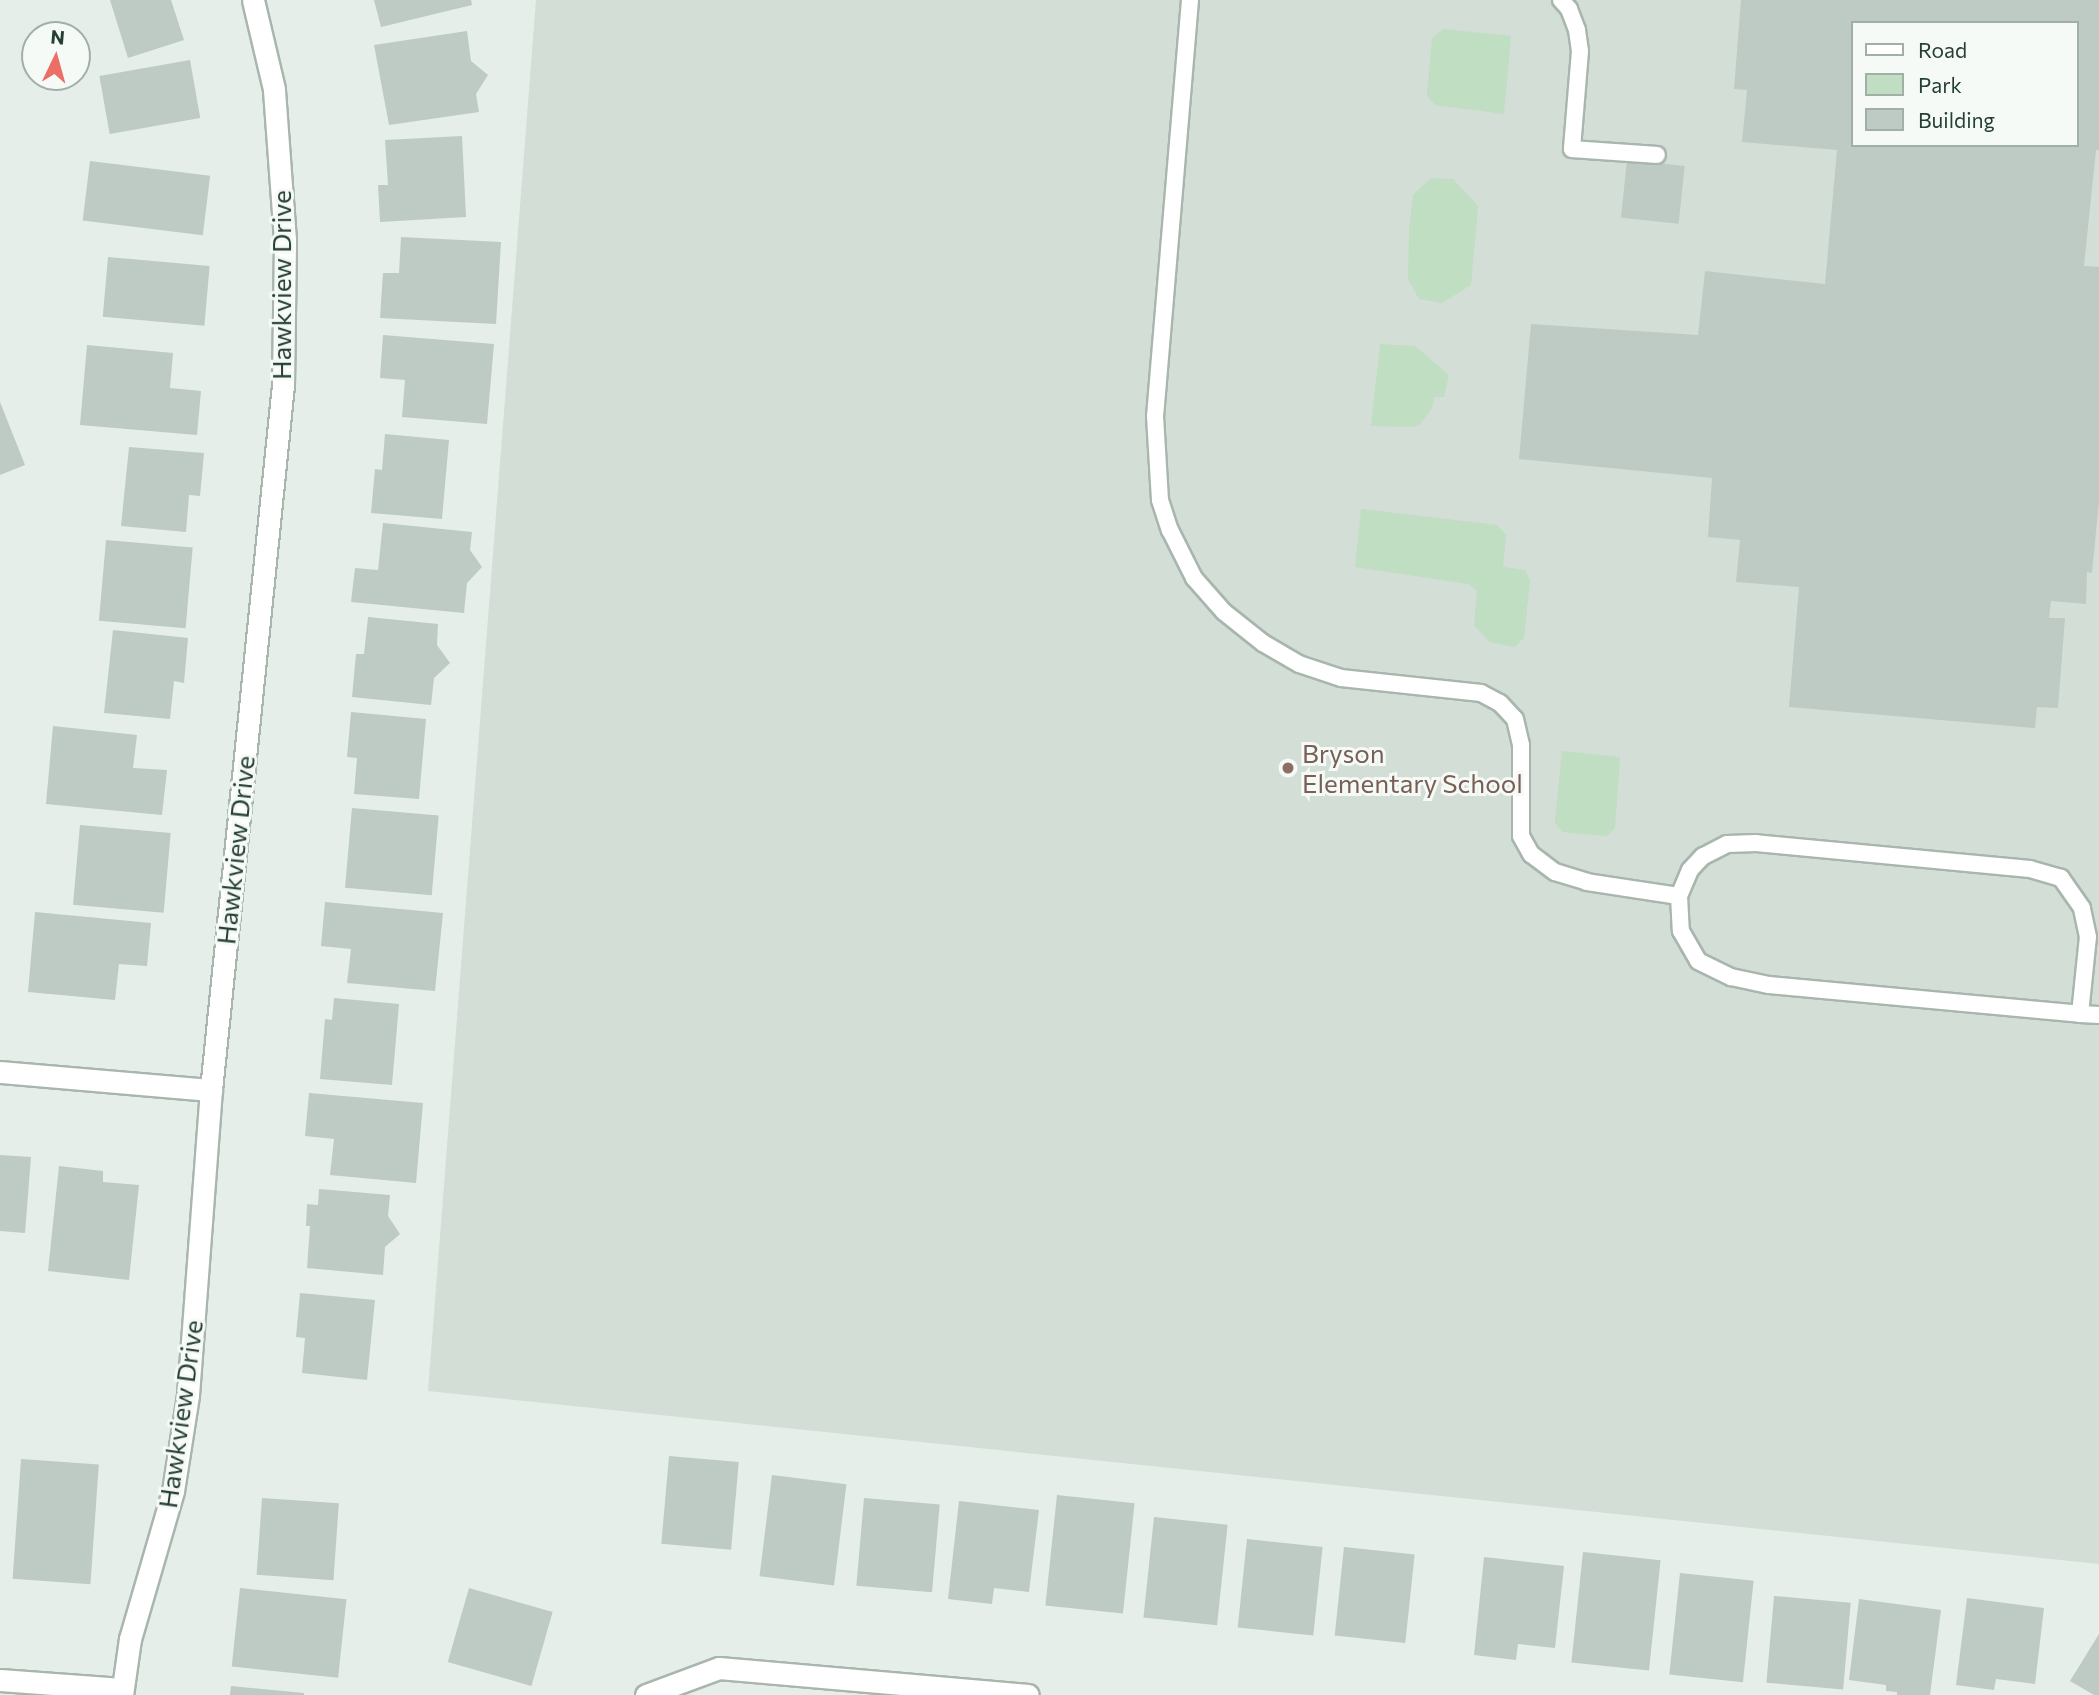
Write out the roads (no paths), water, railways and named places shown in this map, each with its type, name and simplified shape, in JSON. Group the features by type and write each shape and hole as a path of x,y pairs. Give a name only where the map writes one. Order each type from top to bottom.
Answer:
{"street":[{"name":"Hawkview Drive","path":"122,1692 130,1639 173,1491 188,1395 211,1090 283,385 285,240 274,89 253,0"},
{"path":"0,1072 211,1090"},
{"path":"646,1695 719,1668 1028,1695"},
{"path":"0,1680 122,1692"}],"lane":[{"path":"1190,0 1155,416 1160,500 1170,530 1194,578 1224,612 1264,643 1298,664 1341,678 1481,693 1500,703 1515,719 1521,745 1521,836 1531,854 1555,872 1576,879 1679,897"},
{"path":"1561,0 1569,9 1577,30 1580,51 1572,149 1657,155"},
{"path":"2080,1014 2088,937 2082,908 2061,878 2030,869 1756,844 1727,844 1703,856 1690,870 1679,897 1681,931 1698,961 1731,977 1769,985 2080,1014 2099,1015"}],"place":[{"name":"Bryson Elementary School","path":"1288,768"}]}
